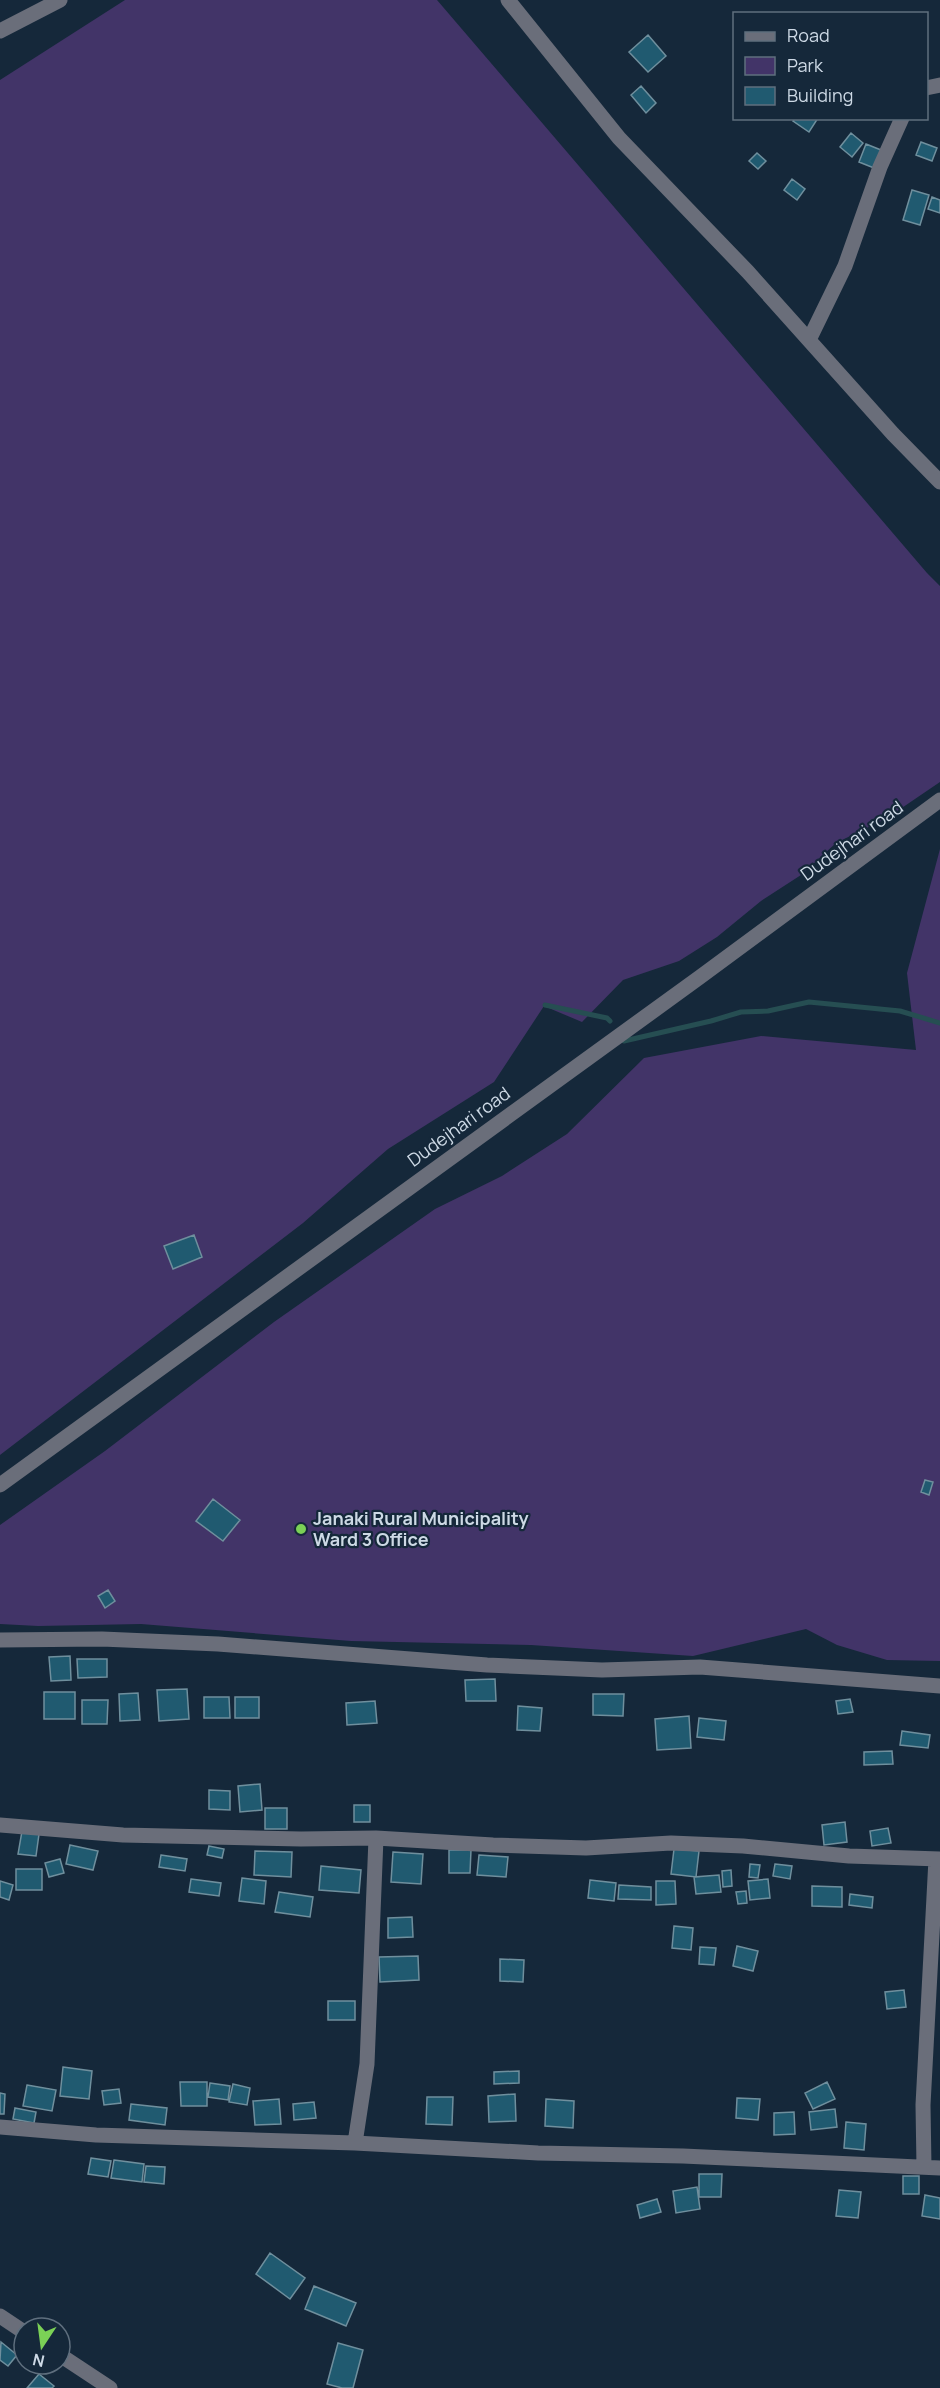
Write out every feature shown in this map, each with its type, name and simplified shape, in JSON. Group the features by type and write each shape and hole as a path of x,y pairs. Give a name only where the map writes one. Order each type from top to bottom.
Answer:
{"street":[{"path":"0,31 60,0"},
{"path":"508,0 619,138 748,272 893,434 940,482"},
{"path":"809,340 845,266 880,167 901,120"},
{"name":"Dudejhari road","path":"0,1485 940,800"},
{"path":"0,1640 102,1639 218,1644 487,1665 602,1670 700,1667 940,1686"},
{"path":"0,1825 123,1834 223,1838 376,1838 586,1848 671,1843 733,1845 849,1856 938,1859 923,2105 924,2167"},
{"path":"355,2143 367,2064 376,1838"},
{"path":"0,2127 96,2135 355,2143 538,2153 940,2168"},
{"path":"72,2363 110,2388"}],"green space":[{"path":"125,0 437,0 940,586 940,782 887,818 836,843 801,875 761,901 717,937 679,961 623,980 582,1022 544,1006 494,1082 388,1149 303,1223 0,1455 0,80"},
{"path":"940,849 940,1661 887,1660 837,1645 806,1629 693,1656 531,1645 351,1641 141,1624 38,1626 0,1624 0,1525 105,1451 274,1322 435,1209 502,1176 567,1134 644,1058 761,1036 916,1050 907,973"}],"building":[{"path":"648,35 666,56 648,72 629,52"},
{"path":"641,86 656,103 646,113 631,95"},
{"path":"794,120 817,120 809,132"},
{"path":"851,133 863,143 852,157 840,147"},
{"path":"921,142 937,148 932,161 916,155"},
{"path":"866,144 881,150 874,168 859,162"},
{"path":"757,153 766,161 758,169 749,161"},
{"path":"792,179 805,189 797,200 784,190"},
{"path":"912,190 929,195 920,225 903,220"},
{"path":"932,197 940,200 940,213 928,209"},
{"path":"194,1235 202,1257 173,1269 164,1246"},
{"path":"925,1480 933,1482 929,1495 921,1492"},
{"path":"213,1499 240,1520 223,1541 196,1521"},
{"path":"108,1590 115,1601 105,1608 98,1596"},
{"path":"70,1656 71,1680 51,1681 49,1657"},
{"path":"77,1659 107,1659 107,1677 78,1678"},
{"path":"495,1679 496,1701 466,1701 465,1680"},
{"path":"187,1689 189,1719 159,1721 157,1690"},
{"path":"44,1692 75,1692 75,1719 44,1719"},
{"path":"138,1693 140,1720 120,1721 119,1694"},
{"path":"593,1694 624,1694 623,1716 593,1715"},
{"path":"204,1697 229,1697 230,1718 204,1718"},
{"path":"235,1697 259,1697 259,1718 235,1718"},
{"path":"850,1699 853,1712 838,1714 836,1701"},
{"path":"82,1700 108,1700 107,1724 82,1724"},
{"path":"375,1701 377,1723 347,1725 346,1703"},
{"path":"518,1706 542,1708 540,1731 517,1730"},
{"path":"689,1716 691,1748 657,1750 655,1719"},
{"path":"699,1718 726,1721 724,1740 697,1737"},
{"path":"902,1731 930,1735 928,1748 900,1745"},
{"path":"892,1751 893,1764 864,1765 864,1752"},
{"path":"260,1784 262,1810 240,1812 238,1786"},
{"path":"209,1790 230,1791 230,1810 209,1809"},
{"path":"354,1805 370,1805 370,1822 354,1822"},
{"path":"265,1808 287,1808 287,1829 265,1829"},
{"path":"845,1822 847,1842 824,1845 822,1825"},
{"path":"888,1828 891,1843 872,1846 870,1831"},
{"path":"22,1831 39,1834 36,1856 18,1854"},
{"path":"70,1845 98,1851 93,1870 66,1864"},
{"path":"209,1846 224,1849 222,1858 207,1855"},
{"path":"674,1849 699,1851 696,1877 671,1874"},
{"path":"449,1850 471,1850 470,1873 449,1873"},
{"path":"255,1851 292,1852 291,1877 254,1875"},
{"path":"393,1852 423,1854 421,1884 391,1882"},
{"path":"161,1855 187,1859 185,1871 159,1867"},
{"path":"479,1855 508,1857 506,1877 477,1875"},
{"path":"60,1859 64,1873 49,1877 45,1863"},
{"path":"750,1864 760,1865 758,1878 749,1877"},
{"path":"775,1864 792,1866 790,1879 773,1876"},
{"path":"321,1866 361,1870 359,1893 319,1890"},
{"path":"16,1869 42,1869 42,1890 16,1890"},
{"path":"731,1870 732,1886 723,1887 722,1871"},
{"path":"719,1875 721,1892 696,1894 694,1877"},
{"path":"242,1878 266,1881 264,1904 239,1901"},
{"path":"191,1879 221,1883 219,1896 189,1892"},
{"path":"768,1879 770,1898 750,1900 748,1881"},
{"path":"590,1880 616,1883 614,1901 588,1898"},
{"path":"0,1881 13,1885 9,1900 0,1897"},
{"path":"656,1881 675,1881 676,1904 656,1905"},
{"path":"619,1885 651,1887 651,1900 618,1899"},
{"path":"812,1886 842,1887 842,1907 812,1906"},
{"path":"746,1891 747,1903 738,1904 736,1892"},
{"path":"279,1892 313,1897 310,1917 275,1912"},
{"path":"850,1894 873,1897 872,1908 849,1905"},
{"path":"412,1917 413,1937 388,1938 388,1918"},
{"path":"674,1926 693,1928 691,1950 672,1948"},
{"path":"737,1946 758,1951 753,1971 733,1966"},
{"path":"700,1947 716,1948 714,1965 699,1964"},
{"path":"418,1956 419,1980 380,1982 379,1957"},
{"path":"500,1959 524,1960 523,1982 500,1981"},
{"path":"904,1990 906,2007 887,2009 885,1992"},
{"path":"328,2001 355,2001 355,2020 328,2020"},
{"path":"63,2067 92,2071 89,2099 60,2096"},
{"path":"519,2071 519,2083 494,2084 494,2072"},
{"path":"180,2082 207,2082 207,2106 181,2106"},
{"path":"827,2082 835,2099 813,2109 805,2093"},
{"path":"210,2083 230,2086 228,2100 208,2097"},
{"path":"233,2084 250,2088 247,2105 229,2102"},
{"path":"27,2085 56,2090 52,2111 23,2106"},
{"path":"119,2089 121,2103 104,2105 102,2091"},
{"path":"0,2093 5,2094 4,2114 0,2114"},
{"path":"515,2094 516,2121 489,2122 488,2096"},
{"path":"427,2097 453,2097 452,2125 426,2124"},
{"path":"737,2098 760,2099 758,2120 736,2118"},
{"path":"279,2099 281,2124 255,2125 253,2101"},
{"path":"546,2099 574,2101 573,2128 545,2126"},
{"path":"314,2102 316,2118 294,2120 293,2104"},
{"path":"131,2104 167,2108 165,2125 129,2120"},
{"path":"15,2108 36,2112 34,2123 13,2119"},
{"path":"835,2109 837,2127 811,2130 809,2112"},
{"path":"794,2112 795,2134 774,2135 774,2113"},
{"path":"846,2122 866,2124 864,2150 844,2148"},
{"path":"91,2158 111,2161 108,2177 88,2174"},
{"path":"114,2160 144,2164 142,2182 111,2178"},
{"path":"146,2166 165,2167 164,2184 144,2182"},
{"path":"699,2174 722,2174 721,2197 699,2197"},
{"path":"903,2176 919,2176 919,2194 903,2194"},
{"path":"697,2187 700,2209 676,2213 673,2191"},
{"path":"839,2190 861,2192 858,2218 836,2216"},
{"path":"925,2195 940,2198 940,2219 922,2216"},
{"path":"657,2199 661,2212 640,2218 637,2205"},
{"path":"270,2253 305,2278 290,2299 256,2274"},
{"path":"314,2286 356,2303 346,2326 305,2309"},
{"path":"1,2342 12,2351 12,2361 8,2366 0,2360"},
{"path":"338,2343 363,2350 353,2388 327,2384"},
{"path":"37,2376 42,2376 54,2386 52,2388 27,2388"}],"waterway":[{"path":"624,1041 741,1012 768,1011 809,1002 900,1011 940,1023"},
{"path":"545,1005 607,1018 610,1021"}],"place":[{"name":"Janaki Rural Municipality Ward 3 Office","path":"301,1529"}]}
